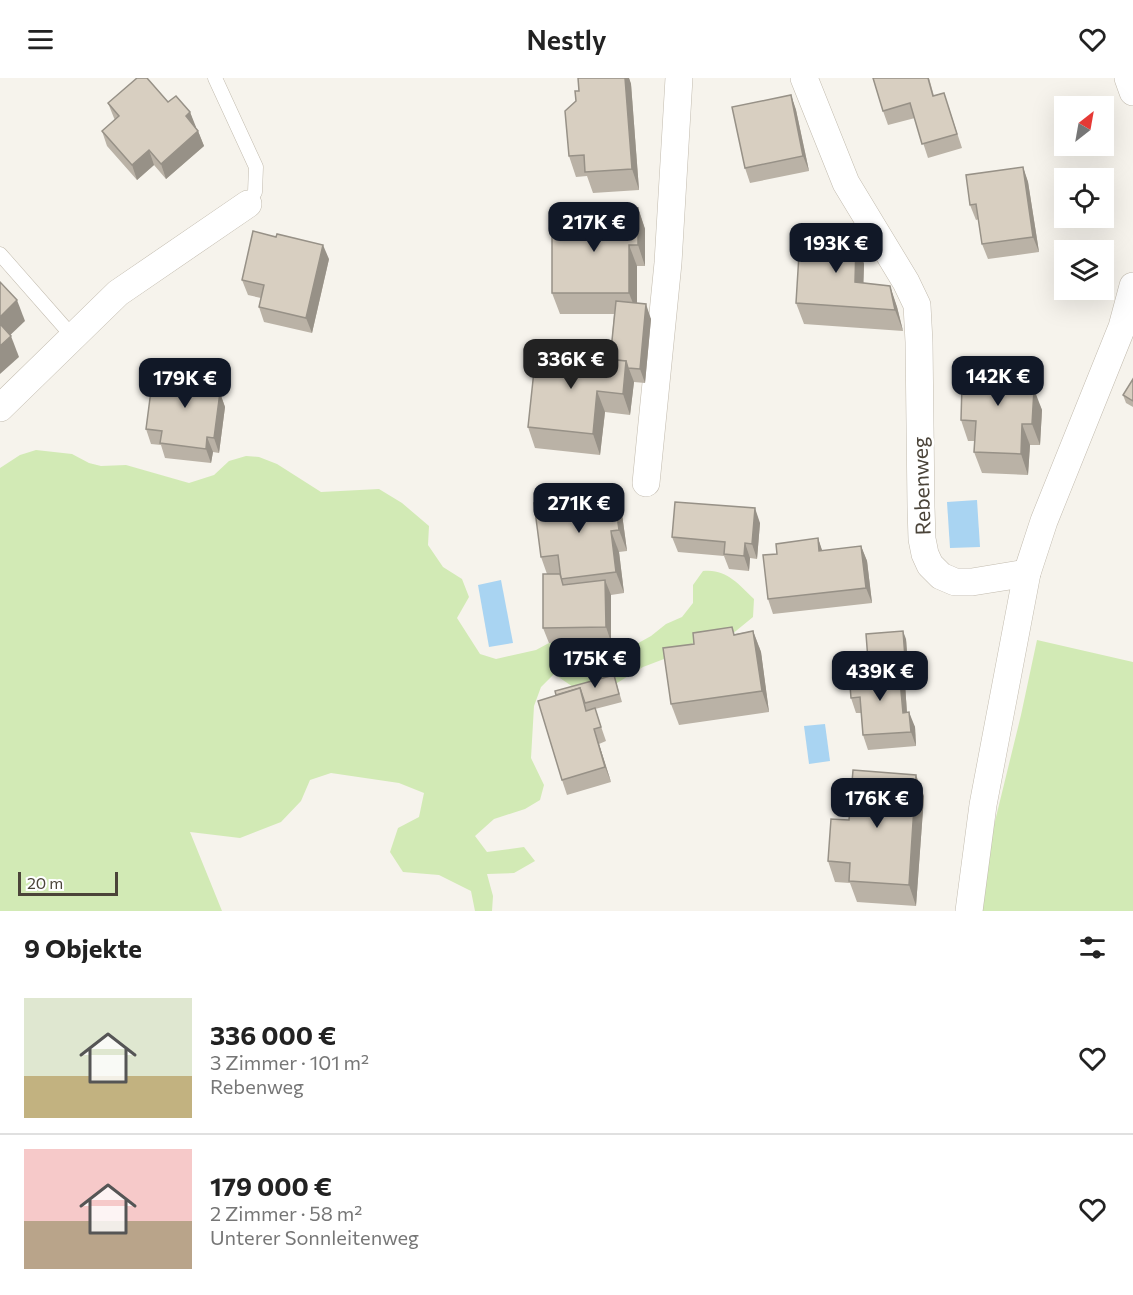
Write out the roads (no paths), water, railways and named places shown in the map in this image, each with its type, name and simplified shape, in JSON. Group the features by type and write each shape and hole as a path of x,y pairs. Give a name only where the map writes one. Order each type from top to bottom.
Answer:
{"street":[{"path":"646,483 668,263 679,78"},
{"name":"Rebenweg","path":"804,78 846,183 906,282 917,305 921,518 925,554 930,565 941,576 955,582 972,582 1027,573"},
{"path":"1128,78 1133,92"},
{"path":"0,408 118,293 248,204"},
{"path":"969,911 983,805 1027,573 1044,521 1122,327 1133,286"}],"lane":[{"path":"215,78 256,167 255,192 248,204"},
{"path":"0,254 73,337"}],"water":[{"path":"977,500 980,547 950,548 947,502"},
{"path":"501,580 513,643 489,647 478,585"},
{"path":"825,724 830,761 809,764 804,726"}]}
